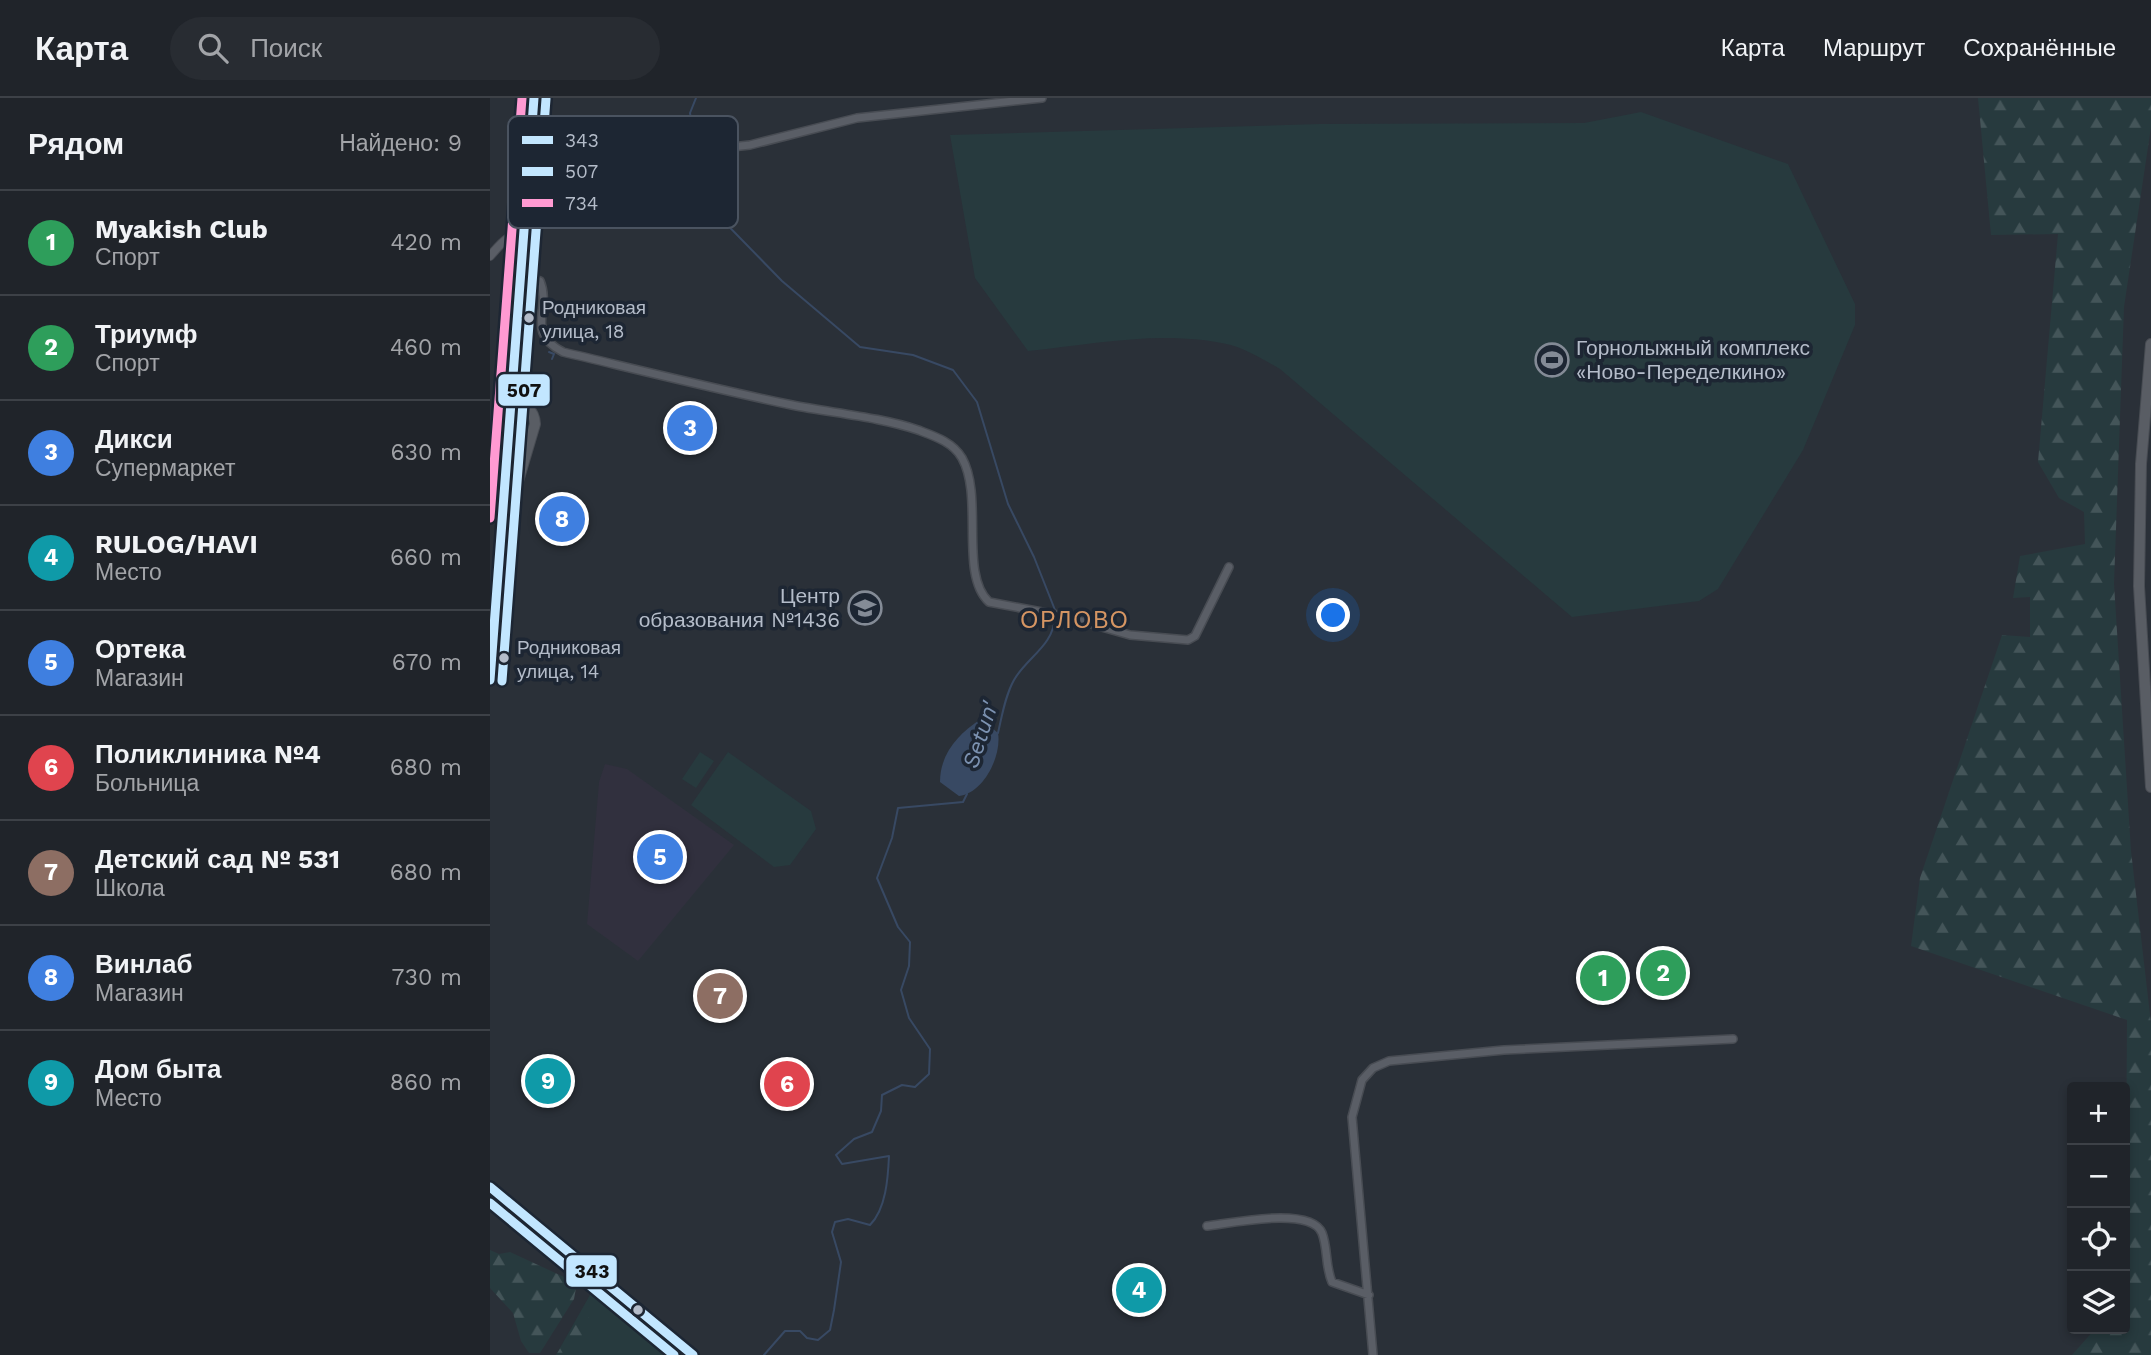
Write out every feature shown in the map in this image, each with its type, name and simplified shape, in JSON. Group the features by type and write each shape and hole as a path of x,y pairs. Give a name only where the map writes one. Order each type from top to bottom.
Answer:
{"main road":[{"path":"533,116 534,98"},
{"path":"490,680 524,228"},
{"path":"2151,344 2141,464 2139,586 2151,787"},
{"path":"501,535 514,502 535,424 531,411 523,404 512,402"},
{"path":"490,1187 693,1355"}],"street":[{"path":"738,146 857,118 1042,98"},
{"path":"490,256 500,243 512,236 523,234"},
{"path":"520,274 540,281 543,289 541,333 548,343 563,352 752,397 916,429 948,442 961,457 968,475 974,509 974,553 981,595 989,602 1063,616 1130,635 1188,640 1195,636 1229,567"},
{"path":"1373,1355 1352,1118 1358,1088 1367,1073 1389,1061 1504,1050 1733,1039"},
{"path":"1207,1226 1295,1217 1310,1219 1318,1225 1323,1235 1332,1282 1369,1295"}],"shaded area":[{"path":"605,764 627,769 734,845 638,961 587,924 599,782"}],"green space":[{"path":"1978,98 2151,98 2151,127 2124,307 2114,584 2131,851 2151,1023 2151,1355 2072,1355 2091,1334 2130,1334 2130,1082 2127,1082 2127,1020 1911,946 1920,878 2002,635 2030,637 2030,597 2013,598 2020,556 2085,544 2084,512 2059,498 2038,462 2058,234 1991,235"},
{"name":"Горнолыжный комплекс «Ново-Переделкино»","path":"1641,112 1788,164 1855,304 1855,325 1803,450 1718,589 1699,601 1572,617 1280,369 1250,352 1231,345 1181,338 1130,339 1028,351 975,278 950,135 1320,124 1584,123"},
{"path":"700,752 714,761 696,788 682,779"},
{"path":"728,752 811,811 816,829 790,865 774,867 691,805"},
{"path":"490,1250 499,1254 510,1252 577,1283 574,1299 540,1353 529,1353 521,1341 513,1313 490,1288"},
{"path":"591,1293 673,1355 556,1355"},
{"path":"584,1310 593,1324 587,1355 556,1355"}],"water":[{"path":"981,719 998,733 997,752 983,781 968,793 959,796 940,782 943,762 958,738"}],"waterway":[{"name":"Setun'","path":"690,116 696,98"},
{"name":"Setun'","path":"730,228 782,281 860,347 913,355 953,370 977,402 1008,504 1034,557 1055,610"},
{"path":"549,352 554,354 552,359"},
{"name":"Setun'","path":"998,733 1011,686 1019,672 1045,643 1055,616"},
{"name":"Setun'","path":"764,1355 785,1331 800,1331 807,1338 818,1340 830,1330 841,1262 832,1232 835,1222 848,1219 870,1225 883,1202 889,1156 842,1164 836,1155 854,1139 872,1132 881,1111 882,1095 902,1085 915,1087 929,1074 930,1049 909,1018 901,990 909,966 910,942 898,927 877,878 892,838 898,808 963,802 967,794"}],"transit line":[{"name":"734","path":"521,116 522,98"},
{"name":"343","path":"533,116 534,98"},
{"name":"507","path":"545,116 546,99"},
{"name":"734","path":"490,518 512,228"},
{"name":"343","path":"490,680 524,228"},
{"name":"507","path":"502,681 536,228"},
{"name":"343","path":"490,1187 693,1355"},
{"name":"507","path":"490,1203 674,1355"}],"place":[{"name":"Родниковая улица, 18","path":"529,318"},
{"name":"Горнолыжный комплекс «Ново-Переделкино»","path":"1552,360"},
{"name":"Дикси","path":"690,428"},
{"name":"Винлаб","path":"562,519"},
{"name":"Центр образования №1436","path":"865,608"},
{"name":"Родниковая улица, 14","path":"504,658"},
{"name":"Ортека","path":"660,857"},
{"name":"Триумф","path":"1663,973"},
{"name":"Myakish Club","path":"1603,978"},
{"name":"Детский сад № 531","path":"720,996"},
{"name":"Дом быта","path":"548,1081"},
{"name":"Поликлиника №4","path":"787,1084"},
{"name":"RULOG/HAVI","path":"1139,1290"}],"district":[{"name":"ОРЛОВО","path":"1075,620"}]}
